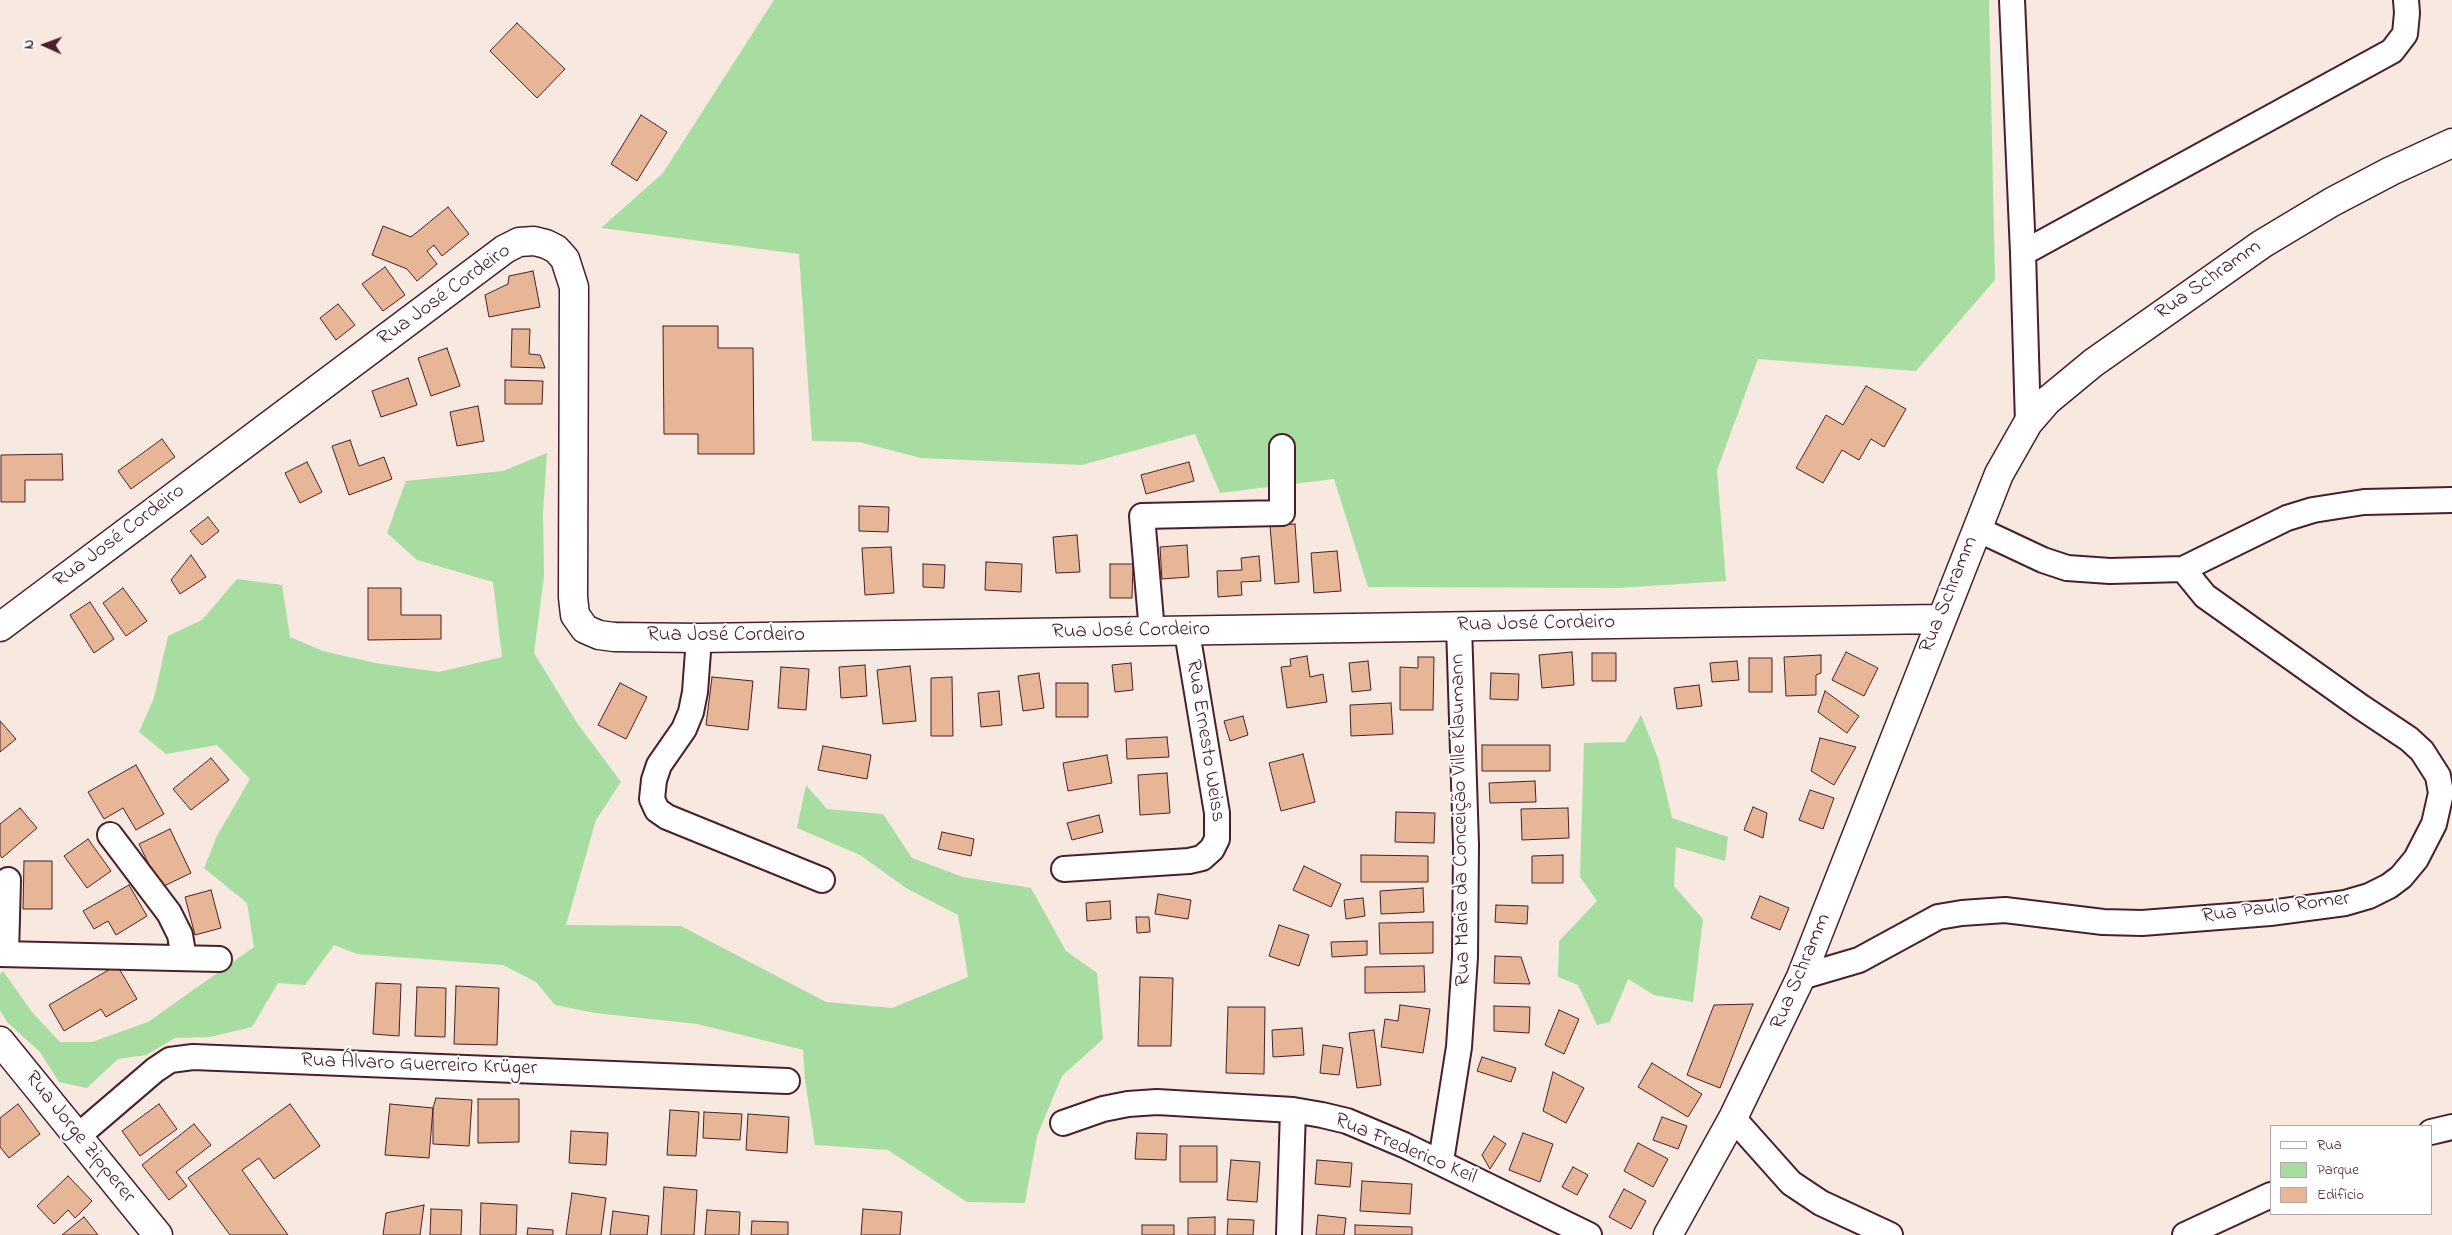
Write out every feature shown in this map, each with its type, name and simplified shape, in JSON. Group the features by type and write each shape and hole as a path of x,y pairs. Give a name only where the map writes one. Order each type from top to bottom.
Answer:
{"street":[{"path":"2012,0 2028,423"},
{"path":"2023,253 2392,51 2404,34 2407,13 2406,0"},
{"name":"Rua Schramm","path":"1668,1235 1734,1118 1801,978 1998,474 2028,423 2047,401 2093,363 2262,244 2332,202 2391,171 2452,143"},
{"name":"Rua José Cordeiro","path":"0,627 505,249 519,242 534,241 556,249 565,259 574,287 572,574 575,615 585,629 599,635 614,637 698,638 1940,619"},
{"path":"1152,632 1142,516 1282,513 1282,447"},
{"path":"1977,529 2043,560 2067,568 2102,571 2183,569 2287,518 2313,510 2364,502 2452,500"},
{"name":"Rua Paulo Romer","path":"1801,978 1859,960 1938,917 2005,910 2103,922 2142,923 2270,913 2345,903 2369,896 2389,886 2401,877 2416,859 2426,842 2446,793 2431,763 2410,739 2382,722 2205,596 2183,569"},
{"name":"Rua Maria da Conceição Ville Klaumann","path":"1441,1162 1459,1047 1465,967 1466,844 1459,626"},
{"name":"Rua Ernesto Weiss","path":"1064,869 1189,861 1202,858 1212,850 1217,839 1217,813 1187,632"},
{"path":"698,638 695,692 691,712 684,729 659,765 654,780 652,799 657,810 667,817 822,880"},
{"path":"110,835 172,918 180,935 184,958"},
{"path":"8,880 3,954 219,959"},
{"name":"Rua Jorge Zipperer","path":"0,1041 158,1235"},
{"name":"Rua Álvaro Guerreiro Krüger","path":"78,1136 155,1070 170,1060 193,1057 787,1081"},
{"name":"Rua Frederico Keil","path":"1063,1123 1103,1109 1157,1102 1293,1110 1347,1121 1441,1162 1589,1235"},
{"path":"1289,1235 1293,1110"},
{"path":"1734,1118 1791,1183 1821,1203 1890,1235"},
{"path":"2432,1132 2452,1127"},
{"path":"2185,1235 2270,1195"}],"green space":[{"path":"774,0 1989,0 1995,280 1916,371 1758,359 1717,470 1726,581 1617,588 1368,587 1334,479 1220,493 1195,434 1082,465 921,458 859,442 812,441 799,254 601,228 663,173"},
{"path":"547,453 543,513 544,576 534,653 577,723 621,782 596,820 566,925 681,926 826,1002 892,1008 968,977 958,915 906,888 860,855 797,828 806,785 827,809 883,814 912,858 963,877 1031,888 1066,951 1097,973 1103,1039 1062,1076 1037,1136 1025,1203 967,1202 888,1150 815,1145 805,1080 803,1050 697,1024 595,1013 555,1005 536,982 503,965 357,954 334,945 305,985 278,983 252,1027 210,1037 175,1038 146,1055 118,1059 87,1088 59,1082 40,1052 7,1022 0,1010 0,975 3,971 32,1012 60,1042 92,1042 148,1022 254,947 247,903 204,868 217,836 250,779 217,745 166,754 139,732 154,698 168,636 202,620 237,579 282,585 290,637 323,651 375,663 439,672 502,657 493,582 417,560 387,533 406,481 503,471"},
{"path":"1641,715 1658,758 1672,818 1728,837 1725,861 1676,847 1674,886 1703,919 1693,1002 1654,995 1628,979 1610,1022 1597,1025 1578,985 1558,977 1559,941 1597,901 1580,877 1584,743 1625,742"}],"building":[{"path":"517,23 565,69 537,98 490,51"},
{"path":"641,115 667,132 637,181 611,164"},
{"path":"448,207 469,234 442,256 434,245 427,251 437,264 417,281 407,269 372,255 383,226 411,237"},
{"path":"385,267 405,295 383,311 362,284"},
{"path":"533,271 540,307 489,317 485,295 508,284 509,276"},
{"path":"338,304 355,325 336,340 320,318"},
{"path":"663,326 718,326 718,348 753,348 754,454 698,454 698,434 664,434"},
{"path":"512,329 530,329 529,354 540,355 545,368 511,367"},
{"path":"447,348 460,386 431,396 418,358"},
{"path":"408,378 417,405 381,417 372,391"},
{"path":"505,380 543,381 542,404 505,404"},
{"path":"1866,386 1906,409 1884,447 1871,439 1859,460 1842,450 1823,483 1796,468 1826,415 1843,425"},
{"path":"478,406 484,441 457,446 450,412"},
{"path":"162,439 175,457 131,489 118,471"},
{"path":"350,440 359,466 384,457 392,479 349,495 332,446"},
{"path":"62,454 63,480 25,480 25,502 1,502 1,455"},
{"path":"307,462 322,492 300,503 285,473"},
{"path":"1189,462 1194,481 1146,494 1141,475"},
{"path":"859,506 889,507 888,532 859,531"},
{"path":"208,517 219,531 202,545 190,531"},
{"path":"1295,524 1299,582 1275,584 1270,526"},
{"path":"1077,535 1080,572 1056,573 1053,537"},
{"path":"1187,545 1189,577 1162,579 1160,547"},
{"path":"891,547 894,593 865,595 862,548"},
{"path":"1337,551 1341,591 1314,593 1311,553"},
{"path":"191,555 206,577 180,594 171,580"},
{"path":"1259,556 1261,581 1241,582 1242,595 1218,597 1217,571 1242,570 1241,558"},
{"path":"986,562 1022,564 1021,592 985,590"},
{"path":"923,564 945,565 944,588 923,587"},
{"path":"1110,564 1133,564 1132,598 1110,598"},
{"path":"123,588 147,621 126,636 103,603"},
{"path":"368,588 401,588 401,615 441,615 441,639 368,640"},
{"path":"90,602 114,639 94,653 70,615"},
{"path":"1572,652 1574,685 1542,688 1539,655"},
{"path":"1846,652 1878,668 1864,696 1832,680"},
{"path":"1592,653 1616,653 1616,681 1592,681"},
{"path":"1821,655 1821,673 1816,675 1816,695 1786,696 1784,657"},
{"path":"1307,656 1310,677 1323,674 1327,702 1287,708 1281,667 1291,666 1290,659"},
{"path":"1418,657 1434,657 1433,710 1400,710 1400,667 1418,668"},
{"path":"1749,658 1772,658 1772,692 1749,692"},
{"path":"1368,661 1371,690 1352,692 1349,663"},
{"path":"1737,661 1739,680 1712,682 1710,663"},
{"path":"1131,663 1133,690 1115,692 1112,665"},
{"path":"865,665 867,696 841,698 839,667"},
{"path":"910,666 916,721 883,724 877,670"},
{"path":"781,667 809,669 806,710 778,708"},
{"path":"1039,673 1044,708 1023,711 1018,676"},
{"path":"1491,673 1519,674 1518,700 1490,699"},
{"path":"712,677 753,681 748,730 706,725"},
{"path":"952,677 953,736 931,736 931,678"},
{"path":"620,683 647,697 626,739 598,725"},
{"path":"1056,683 1088,683 1088,717 1056,717"},
{"path":"1699,685 1702,706 1677,709 1674,688"},
{"path":"999,691 1002,725 981,727 978,693"},
{"path":"1825,691 1859,716 1847,733 1818,712"},
{"path":"1391,703 1393,734 1351,736 1350,705"},
{"path":"1243,716 1248,735 1230,741 1224,721"},
{"path":"0,721 16,739 0,752"},
{"path":"1167,737 1169,757 1127,759 1126,739"},
{"path":"1820,738 1856,747 1834,785 1811,771"},
{"path":"1482,745 1550,745 1550,771 1482,771"},
{"path":"823,746 871,755 867,779 818,770"},
{"path":"1303,754 1315,802 1281,811 1269,763"},
{"path":"1107,755 1112,783 1068,791 1063,763"},
{"path":"211,758 229,780 191,810 173,789"},
{"path":"136,765 164,814 136,830 123,808 104,819 88,792"},
{"path":"1167,773 1170,813 1140,815 1138,775"},
{"path":"1535,781 1536,802 1490,803 1489,783"},
{"path":"1810,790 1834,798 1823,829 1799,820"},
{"path":"1753,807 1767,813 1763,838 1744,830"},
{"path":"20,808 37,828 2,858 0,855 0,824"},
{"path":"1568,808 1569,838 1522,840 1521,809"},
{"path":"1396,812 1435,813 1434,843 1395,842"},
{"path":"1099,815 1103,832 1072,840 1067,823"},
{"path":"170,829 191,873 160,888 139,844"},
{"path":"942,832 974,839 971,856 938,849"},
{"path":"88,839 111,871 87,888 64,856"},
{"path":"1361,855 1428,856 1428,882 1361,882"},
{"path":"1563,855 1563,883 1532,883 1532,856"},
{"path":"24,861 52,861 52,909 23,909"},
{"path":"1304,866 1341,884 1331,907 1293,890"},
{"path":"129,885 147,916 116,935 108,921 94,929 83,911"},
{"path":"1423,888 1424,912 1381,914 1380,891"},
{"path":"211,890 221,928 195,935 185,897"},
{"path":"1158,894 1191,900 1188,919 1155,914"},
{"path":"1760,896 1789,908 1780,930 1751,918"},
{"path":"1363,898 1365,916 1346,919 1344,900"},
{"path":"1110,901 1111,919 1087,921 1086,903"},
{"path":"1496,905 1528,906 1527,924 1495,922"},
{"path":"1136,917 1149,917 1150,932 1137,933"},
{"path":"1433,922 1433,953 1380,954 1379,923"},
{"path":"1279,925 1309,935 1299,966 1269,956"},
{"path":"1367,941 1367,955 1332,957 1331,942"},
{"path":"1495,956 1521,957 1530,984 1494,983"},
{"path":"117,965 137,999 106,1017 101,1009 64,1031 49,1005"},
{"path":"1424,966 1425,992 1365,993 1365,967"},
{"path":"1140,977 1173,978 1171,1046 1138,1046"},
{"path":"376,983 401,984 399,1036 373,1034"},
{"path":"456,986 499,988 497,1045 454,1044"},
{"path":"417,987 446,988 445,1037 415,1036"},
{"path":"1753,1004 1720,1088 1687,1075 1714,1005"},
{"path":"1400,1005 1430,1009 1423,1053 1381,1047 1385,1019 1398,1021"},
{"path":"1494,1006 1530,1007 1529,1033 1494,1031"},
{"path":"1228,1007 1265,1007 1264,1074 1226,1073"},
{"path":"1559,1010 1579,1019 1564,1054 1545,1045"},
{"path":"1302,1028 1304,1055 1273,1057 1272,1030"},
{"path":"1374,1030 1381,1085 1357,1088 1349,1033"},
{"path":"1323,1045 1343,1048 1339,1075 1320,1073"},
{"path":"1482,1057 1516,1068 1511,1082 1477,1071"},
{"path":"1652,1063 1702,1094 1688,1117 1638,1087"},
{"path":"1553,1072 1584,1088 1566,1123 1543,1111"},
{"path":"436,1098 472,1100 469,1146 433,1144 433,1108"},
{"path":"478,1099 519,1099 519,1142 478,1143"},
{"path":"18,1104 40,1134 9,1158 0,1147 0,1118"},
{"path":"159,1104 177,1129 140,1156 122,1131"},
{"path":"290,1104 320,1146 274,1179 259,1158 242,1170 288,1235 230,1235 188,1178"},
{"path":"390,1104 433,1108 429,1158 385,1155"},
{"path":"670,1110 699,1112 696,1156 667,1155"},
{"path":"704,1112 742,1114 740,1140 703,1138"},
{"path":"748,1114 789,1117 787,1153 746,1150"},
{"path":"1662,1117 1687,1126 1678,1149 1653,1140"},
{"path":"194,1124 211,1145 176,1172 187,1186 169,1200 142,1165"},
{"path":"571,1131 608,1133 606,1165 569,1163"},
{"path":"1137,1133 1167,1134 1166,1160 1135,1159"},
{"path":"1523,1133 1553,1144 1540,1182 1509,1170"},
{"path":"1494,1136 1506,1144 1490,1169 1482,1155"},
{"path":"1638,1143 1668,1159 1653,1187 1624,1171"},
{"path":"1180,1146 1217,1146 1217,1182 1180,1182"},
{"path":"1231,1160 1260,1162 1257,1202 1227,1200"},
{"path":"1317,1160 1352,1163 1350,1187 1315,1184"},
{"path":"1573,1167 1588,1175 1577,1195 1562,1187"},
{"path":"68,1176 92,1201 75,1218 68,1210 54,1224 37,1206"},
{"path":"1362,1181 1412,1184 1410,1214 1360,1211"},
{"path":"664,1187 697,1190 694,1235 661,1235"},
{"path":"1624,1189 1646,1201 1631,1229 1609,1217"},
{"path":"572,1193 606,1198 601,1235 566,1235"},
{"path":"481,1203 517,1205 516,1235 480,1235"},
{"path":"424,1205 420,1235 383,1235 386,1213"},
{"path":"431,1209 462,1210 461,1235 430,1235"},
{"path":"863,1209 902,1212 900,1235 861,1235"},
{"path":"707,1210 740,1212 739,1235 705,1235"},
{"path":"613,1211 649,1216 647,1235 610,1235"},
{"path":"1318,1215 1346,1218 1344,1235 1316,1235"},
{"path":"84,1217 98,1235 62,1235"},
{"path":"1215,1217 1215,1235 1188,1235 1188,1218"},
{"path":"1228,1219 1254,1220 1253,1235 1227,1235"},
{"path":"752,1221 788,1222 788,1235 751,1235"},
{"path":"1142,1225 1174,1225 1174,1235 1142,1235"},
{"path":"1355,1225 1412,1227 1412,1235 1355,1235"},
{"path":"528,1228 553,1230 553,1235 527,1235"}]}
